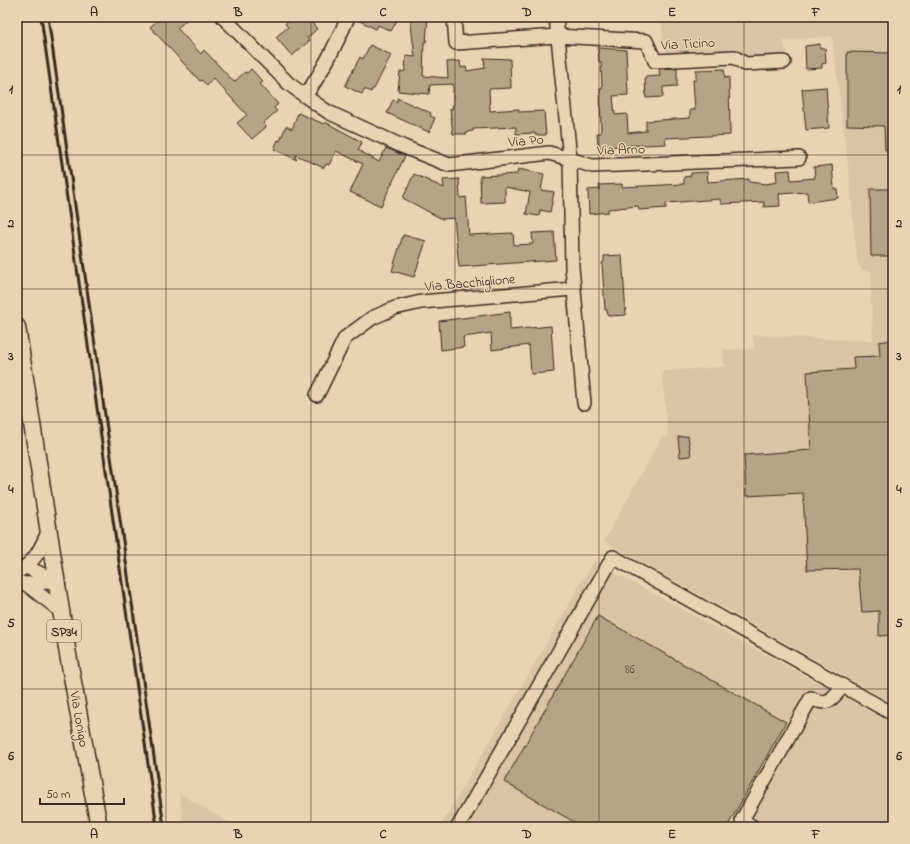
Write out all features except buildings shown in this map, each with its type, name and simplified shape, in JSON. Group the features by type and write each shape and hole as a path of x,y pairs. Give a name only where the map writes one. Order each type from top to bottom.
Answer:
{"main road":[{"name":"Via Lonigo","path":"17,327 61,611 99,827"}],"street":[{"name":"Via Po","path":"223,17 288,83 305,96 328,112 404,147 449,165 549,153 570,160"},
{"path":"305,96 318,78 338,41 348,17"},
{"path":"454,17 456,43 557,36"},
{"path":"556,17 570,160 573,289 584,403"},
{"name":"Via Ticino","path":"557,36 646,41 655,61 734,57 745,64 784,62"},
{"name":"Via Arno","path":"570,160 592,166 799,158"},
{"name":"Via Bacchiglione","path":"317,395 344,338 372,318 395,308 421,302 573,289"},
{"path":"49,530 37,554 22,569 57,581"},
{"path":"458,827 613,557 893,714"},
{"path":"22,582 57,581"},
{"path":"22,582 61,611"},
{"path":"745,825 811,698 821,703 825,702 834,697 843,686"}],"shaded area":[{"path":"661,17 893,17 893,703 604,541 660,440 663,436 668,438 662,371 724,367 723,350 754,349 753,335 873,341 871,296 872,272 862,270 857,262 849,173 832,36 783,41 792,65 748,69 735,68 733,54 668,58 663,42"},
{"path":"594,561 893,724 893,827 761,827 751,822 747,827 440,827"},
{"path":"179,793 236,827 184,827"}],"railway":[{"path":"41,17 157,827"},
{"path":"48,17 164,827"}]}
